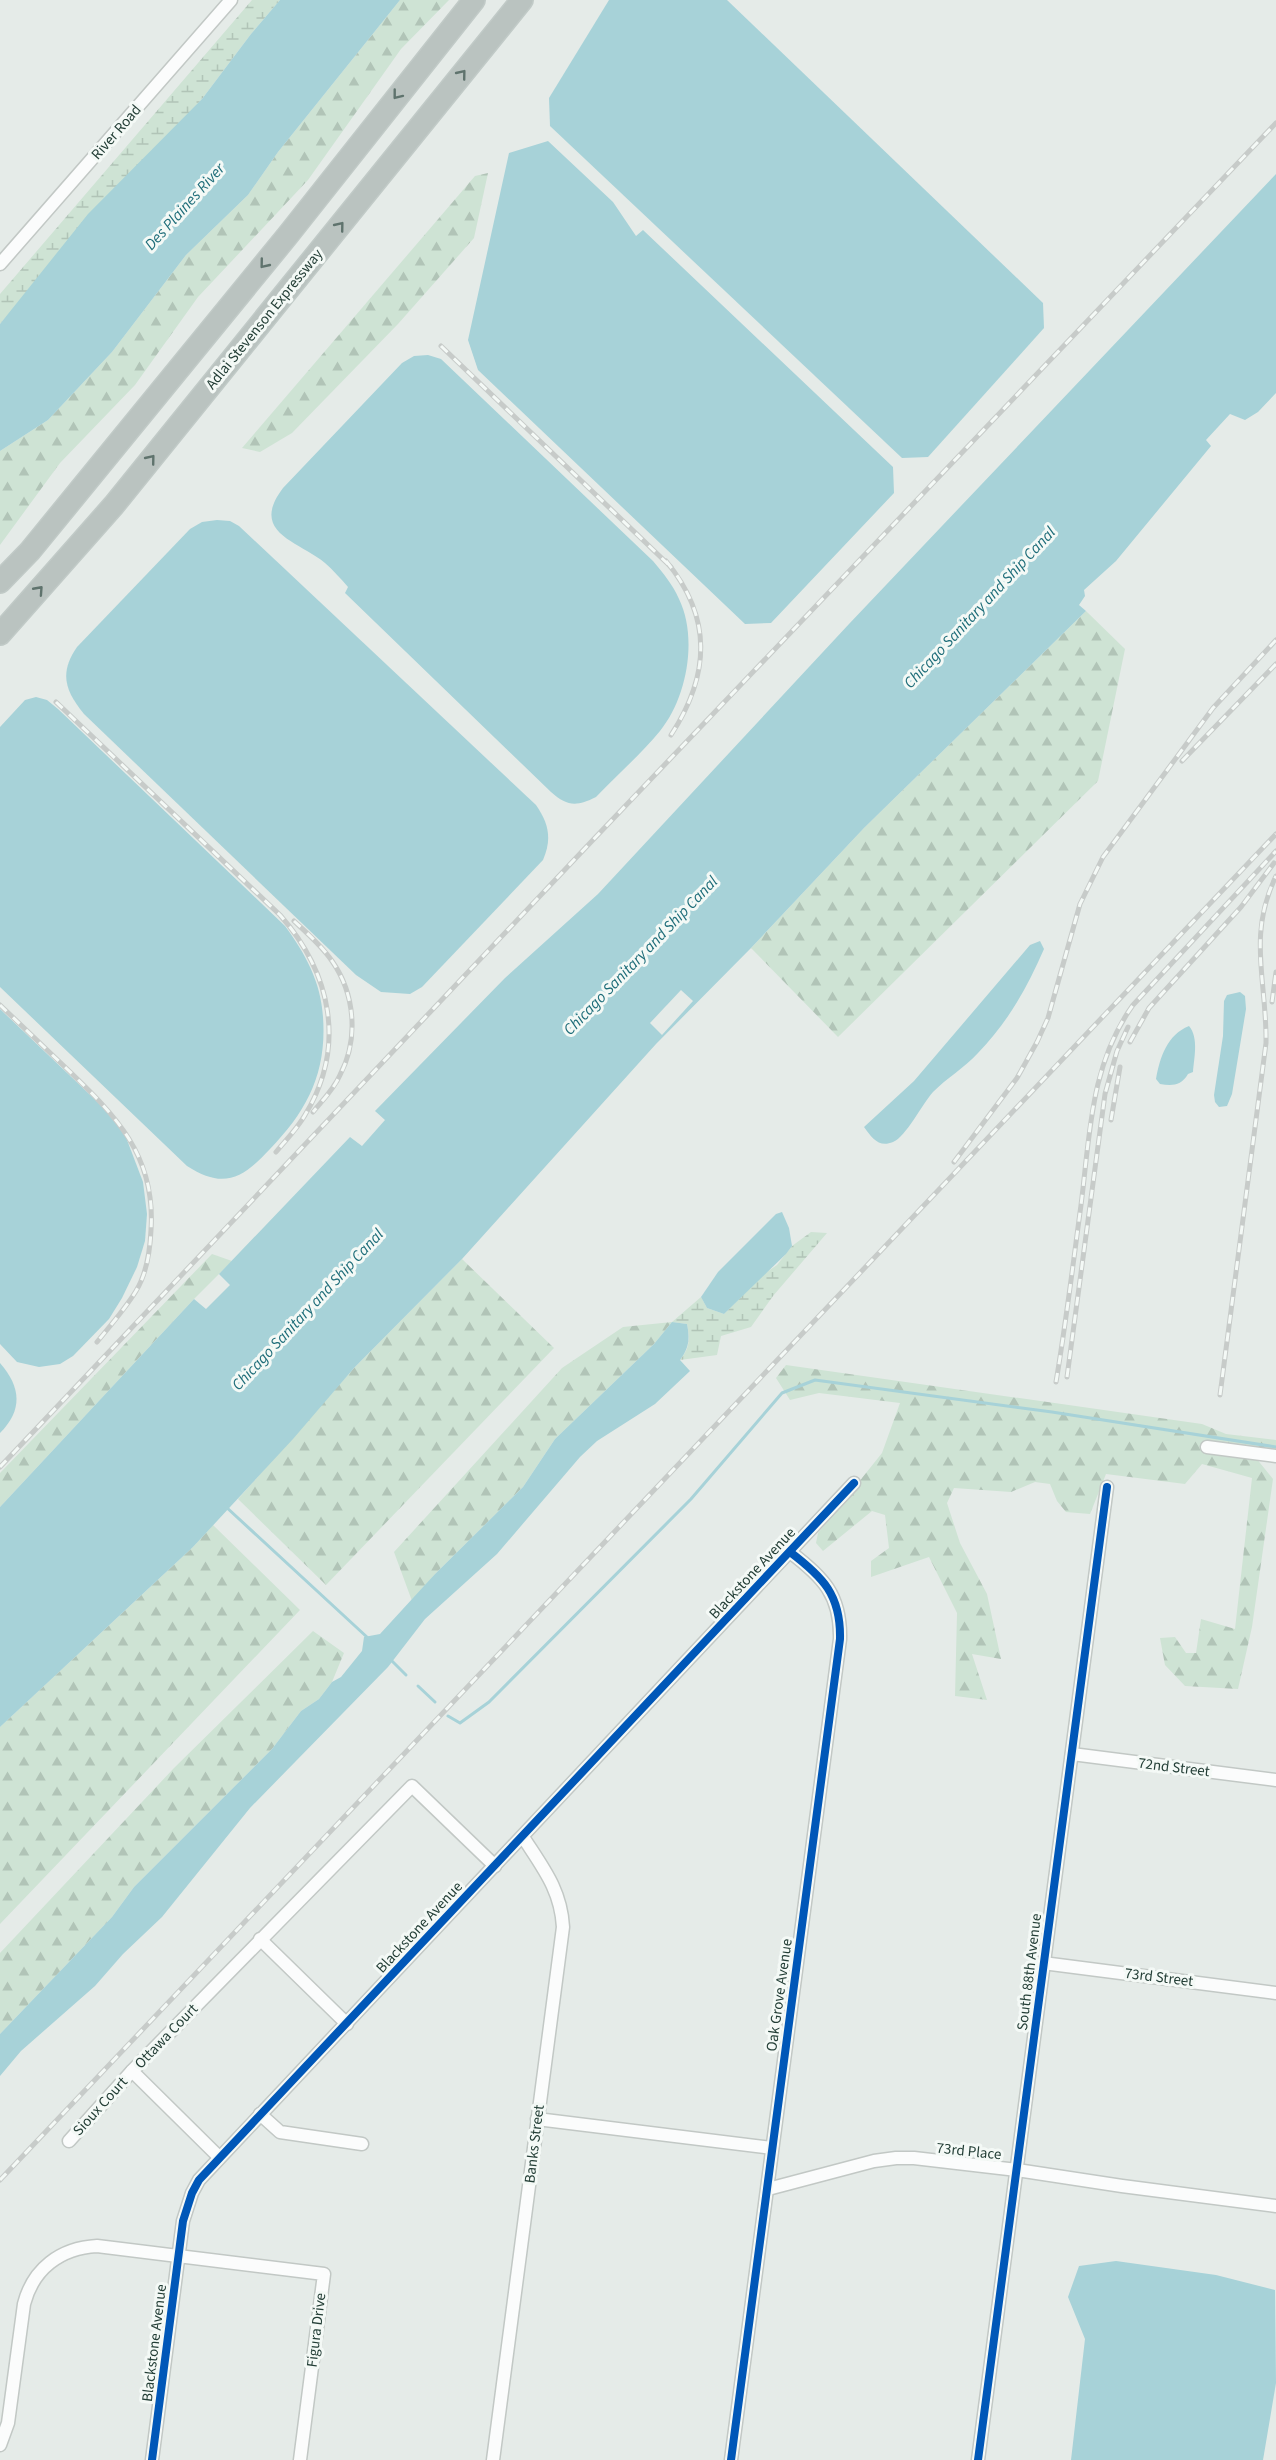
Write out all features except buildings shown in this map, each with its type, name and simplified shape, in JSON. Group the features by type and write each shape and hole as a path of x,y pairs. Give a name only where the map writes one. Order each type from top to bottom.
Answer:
{"highway":[{"path":"0,582 30,551 288,235 474,0"},
{"name":"Adlai Stevenson Expressway","path":"0,634 114,505 522,0"}],"street":[{"name":"River Road","path":"0,264 231,0"},
{"path":"1207,1447 1276,1456"},
{"name":"Blackstone Avenue","path":"152,2460 183,2221 199,2180 854,1484"},
{"name":"South 88th Avenue","path":"978,2460 1107,1487"},
{"name":"Oak Grove Avenue","path":"730,2460 840,1639 837,1609 826,1584 819,1575 790,1552"},
{"name":"72nd Street","path":"1072,1754 1276,1780"},
{"name":"Ottawa Court","path":"219,2157 132,2071 412,1786 495,1866"},
{"name":"Banks Street","path":"493,2460 563,1927 562,1912 556,1890 523,1837"},
{"path":"260,1939 347,2024"},
{"name":"73rd Street","path":"1043,1963 1276,1993"},
{"name":"Sioux Court","path":"69,2141 132,2071"},
{"path":"260,2114 280,2132 362,2144"},
{"path":"537,2119 772,2148"},
{"name":"73rd Place","path":"768,2189 896,2158 1017,2170 1276,2206"},
{"path":"0,2445 24,2304 34,2280 46,2265 64,2252 87,2246 178,2256"},
{"name":"Figura Drive","path":"178,2256 324,2274 300,2460"}],"green space":[{"path":"252,0 280,0 202,99 0,324 0,294"},
{"path":"400,0 449,0 401,49 308,180 198,297 135,385 60,463 0,545 0,451 48,420 112,352 186,255 248,195 278,152"},
{"path":"488,173 474,238 398,324 292,433 260,452 242,448 475,176"},
{"path":"1086,611 1125,649 1098,781 838,1037 751,948 864,828"},
{"path":"811,1232 827,1233 773,1296 751,1327 721,1336 717,1355 680,1360 688,1343 687,1324 672,1322 701,1297 707,1308 724,1314 764,1274 777,1265 792,1246"},
{"path":"212,1254 232,1261 0,1507 0,1473"},
{"path":"462,1259 554,1348 326,1585 238,1499 354,1368"},
{"path":"672,1322 654,1344 555,1439 523,1487 435,1574 412,1601 394,1552 562,1368 623,1327"},
{"path":"786,1365 1202,1424 1226,1434 1276,1440 1276,1452 1256,1458 1273,1479 1252,1627 1238,1689 1185,1686 1165,1665 1160,1638 1175,1637 1186,1653 1196,1653 1201,1619 1235,1629 1252,1478 1202,1464 1185,1484 1106,1474 1090,1514 1066,1512 1057,1501 1050,1484 1035,1482 1011,1492 954,1488 947,1503 960,1543 987,1594 1001,1659 972,1654 987,1700 955,1696 957,1613 929,1557 871,1577 871,1561 889,1548 885,1515 872,1511 823,1551 816,1543 818,1533 882,1453 900,1403 819,1393 790,1400 776,1378"},
{"path":"213,1525 300,1610 0,1924 0,1727 193,1547"},
{"path":"313,1631 344,1653 332,1682 319,1699 301,1711 272,1749 134,1887 112,1917 0,2034 0,1953 174,1768"}],"water":[{"name":"Des Plaines River","path":"280,0 400,0 278,152 248,195 186,255 112,352 48,420 0,451 0,324 88,214 202,99"},
{"path":"609,0 727,0 1043,303 1044,328 928,457 902,458 550,126 549,98"},
{"path":"548,141 613,202 636,236 643,230 893,467 894,493 771,623 745,624 478,370 468,340 509,153"},
{"name":"Chicago Sanitary and Ship Canal","path":"1276,174 1276,393 1258,412 1245,420 1230,414 1206,440 1211,446 1116,561 1084,590 1085,596 1079,605 1086,611 864,828 751,948 656,1044 462,1259 354,1368 293,1439 193,1547 0,1727 0,1507 194,1299 206,1309 230,1285 219,1274 350,1137 362,1146 385,1120 375,1111 505,978 598,894 849,624"},
{"path":"428,355 441,359 653,561 674,589 685,615 688,631 687,667 677,702 660,731 596,797 589,800 572,804 551,792 345,593 348,587 325,563 281,534 274,526 271,516 274,503 283,488 402,363 414,356"},
{"path":"230,521 239,526 536,805 544,819 548,832 548,845 543,860 422,987 410,994 381,992 356,975 84,714 69,690 66,674 71,656 77,647 190,529 202,522"},
{"path":"36,697 47,700 58,709 285,926 311,969 322,1004 323,1017 322,1056 318,1073 304,1105 283,1135 260,1159 242,1173 222,1179 212,1178 187,1166 0,987 0,727 25,700"},
{"path":"1040,941 1044,949 1031,977 1008,1017 989,1041 933,1092 898,1139 888,1144 876,1141 864,1127 914,1081 1030,945"},
{"path":"1240,992 1245,996 1246,1009 1232,1094 1227,1106 1219,1107 1214,1095 1223,1036 1224,1001 1227,995"},
{"path":"0,1009 105,1109 124,1132 143,1182 147,1214 145,1241 137,1267 109,1319 73,1356 60,1364 39,1367 17,1362 0,1344"},
{"path":"1189,1026 1195,1042 1193,1072 1176,1084 1160,1084 1156,1079 1166,1048 1175,1035"},
{"path":"782,1212 789,1228 792,1246 786,1254 724,1314 707,1308 701,1297 718,1272 776,1214"},
{"path":"672,1322 687,1324 688,1343 680,1360 690,1371 655,1404 597,1441 580,1457 497,1554 425,1619 388,1667 250,1808 162,1917 123,1954 95,1986 21,2051 0,2076 0,2034 112,1917 134,1887 272,1749 301,1711 319,1699 332,1682 341,1677 362,1651 364,1637 380,1634 435,1574 523,1487 555,1439 654,1344"},
{"path":"0,1363 12,1381 16,1407 13,1416 0,1433"},
{"path":"1116,2261 1216,2275 1275,2290 1276,2383 1263,2460 1071,2460 1085,2339 1068,2297 1079,2266"}],"pier":[{"path":"681,990 693,1001 662,1035 650,1023"}],"waterway":[{"path":"448,1716 460,1723 489,1702 691,1499 782,1393 815,1380 1052,1412 1276,1447"},
{"path":"225,1506 368,1638"},
{"path":"390,1659 406,1675"},
{"path":"418,1686 435,1702"}],"railway":[{"path":"0,1467 1276,123"},
{"path":"441,346 671,567"},
{"path":"666,561 681,582 692,604 699,625 701,647 699,669 693,691 671,735"},
{"path":"954,1162 1017,1078 1037,1042 1048,1018 1080,904 1103,857 1213,708 1276,640"},
{"path":"1182,761 1276,664"},
{"path":"56,702 280,915 297,937 311,961 321,986 327,1011 329,1037 326,1063 318,1089 305,1115 276,1152"},
{"path":"0,2180 1276,834"},
{"path":"1056,1382 1094,1101 1108,1052 1133,1005 1276,851"},
{"path":"1130,1042 1149,1008 1241,907 1274,863"},
{"path":"1220,1395 1266,1043 1260,959 1262,919 1276,876"},
{"path":"294,921 319,945 340,974 350,1002 352,1017 350,1047 346,1061 335,1085 313,1112"},
{"path":"1272,1002 1276,972"},
{"path":"0,1005 84,1085 116,1120 129,1138 147,1180 151,1203 151,1230 145,1269 132,1298 97,1342"},
{"path":"1067,1377 1105,1094 1117,1051 1128,1027"},
{"path":"1111,1120 1120,1067"}],"cycle path":[{"path":"152,2460 183,2221 199,2180 854,1483"},
{"path":"978,2460 1107,1487"},
{"path":"731,2460 840,1639 837,1610 828,1588 812,1570 790,1552"}]}
